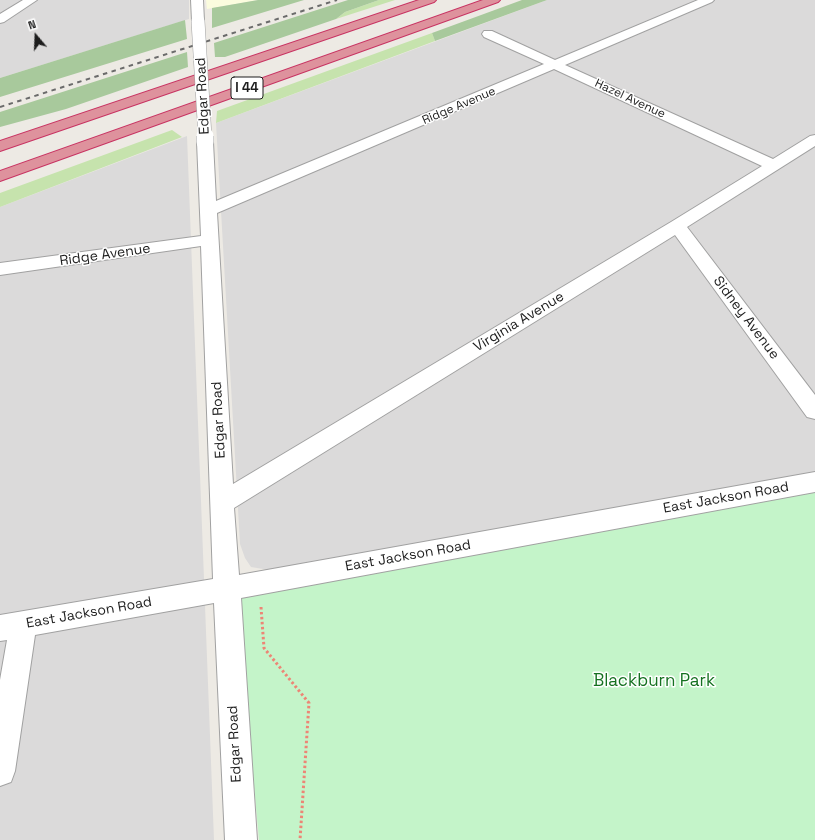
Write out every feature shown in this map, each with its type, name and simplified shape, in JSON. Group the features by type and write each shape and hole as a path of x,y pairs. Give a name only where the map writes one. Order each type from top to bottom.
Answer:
{"highway":[{"name":"I 44","path":"0,146 430,0"},
{"name":"I 44","path":"0,176 494,0"}],"street":[{"path":"0,19 30,0"},
{"name":"Edgar Road","path":"197,0 209,210 222,503 241,840"},
{"name":"Ridge Avenue","path":"209,210 708,0"},
{"name":"Hazel Avenue","path":"488,34 773,165"},
{"name":"Virginia Avenue","path":"222,503 677,226 815,139"},
{"name":"Sidney Avenue","path":"677,226 815,411"},
{"name":"Ridge Avenue","path":"0,269 210,240"},
{"name":"East Jackson Road","path":"11,626 227,589 815,482"},
{"path":"0,771 11,626"}],"path":[{"path":"260,583 264,648 309,703 300,840"}],"shaded area":[{"path":"0,0 189,0 189,19 0,78"},
{"path":"206,0 258,0 207,9"},
{"path":"547,0 815,0 815,474 269,570 251,567 245,558 240,544 216,123"},
{"path":"187,136 214,840 0,840 0,207"}],"green space":[{"path":"258,0 304,0 212,28 212,8"},
{"path":"348,0 379,0 345,12 336,19 225,57 215,57 214,43"},
{"path":"379,0 395,0 336,19 345,12"},
{"path":"522,0 547,0 435,41 432,33"},
{"path":"185,20 187,39 0,97 0,78"},
{"path":"432,33 435,41 216,123 217,111"},
{"path":"187,52 188,67 66,109 0,127 0,112"},
{"path":"172,130 182,137 0,207 0,193"},
{"name":"Blackburn Park","path":"815,490 815,840 259,840 236,594"}],"railway":[{"path":"0,107 337,0"}]}
